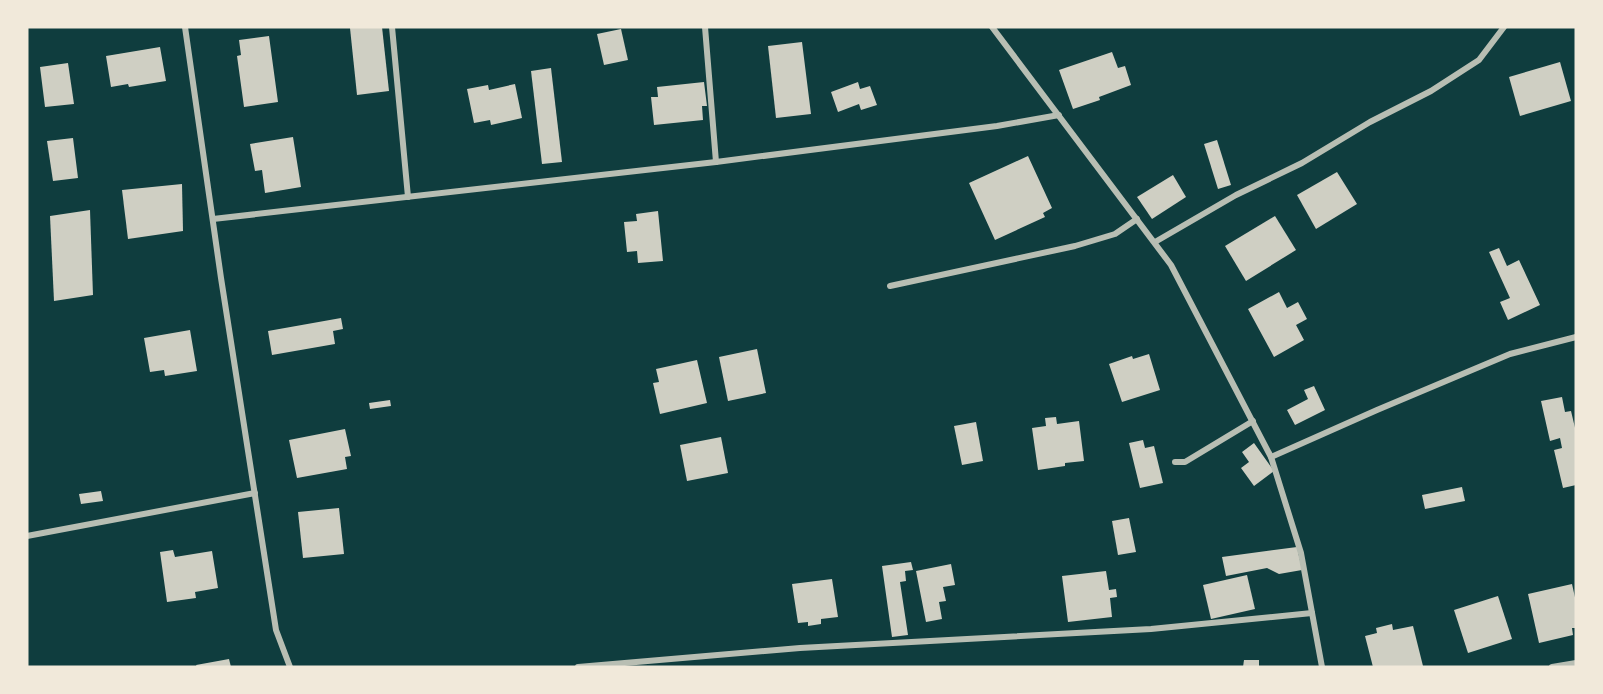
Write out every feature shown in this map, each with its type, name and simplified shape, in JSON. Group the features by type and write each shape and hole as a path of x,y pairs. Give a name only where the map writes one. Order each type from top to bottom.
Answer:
{"street":[{"path":"185,27 276,630 290,667"},
{"path":"393,27 408,197"},
{"path":"705,27 716,162"},
{"path":"992,27 1171,265 1253,421 1271,457 1301,553 1323,667"},
{"path":"1155,242 1236,195 1302,163 1370,122 1431,91 1479,60 1504,27"},
{"path":"213,219 716,162 997,126 1059,115"},
{"path":"890,286 1075,246 1115,234 1137,219"},
{"path":"1271,457 1510,354 1576,337"},
{"path":"1175,462 1185,462 1253,421"},
{"path":"27,536 255,494"},
{"path":"578,667 800,648 1151,629 1312,613"},
{"path":"1552,667 1576,663"}],"building":[{"path":"382,27 389,91 357,95 350,28"},
{"path":"621,29 628,60 604,65 597,34"},
{"path":"269,36 278,102 244,107 237,56 241,55 239,40"},
{"path":"802,42 811,114 776,118 768,46"},
{"path":"160,47 166,81 129,87 128,84 111,87 106,56"},
{"path":"1112,52 1118,68 1125,66 1131,85 1099,97 1100,100 1073,109 1059,70"},
{"path":"1560,62 1571,101 1520,116 1509,77"},
{"path":"68,63 74,104 45,107 40,67"},
{"path":"551,68 562,162 542,164 531,71"},
{"path":"704,82 707,106 702,106 703,120 654,125 651,97 658,97 657,87"},
{"path":"858,82 860,89 870,86 877,105 861,110 859,104 838,112 831,92"},
{"path":"515,84 522,118 491,125 490,120 474,123 467,89 488,85 489,90"},
{"path":"293,137 301,187 265,193 262,170 255,171 250,144"},
{"path":"73,138 78,178 53,181 47,141"},
{"path":"1217,140 1231,185 1218,189 1204,144"},
{"path":"1028,156 1052,208 1043,213 1045,217 995,240 969,183"},
{"path":"1337,172 1357,204 1316,229 1297,195"},
{"path":"1173,175 1186,197 1152,219 1137,197"},
{"path":"182,184 183,231 128,239 122,190"},
{"path":"90,210 93,295 54,301 50,216"},
{"path":"658,211 663,261 638,263 637,251 627,252 624,222 637,221 636,214"},
{"path":"1275,216 1296,250 1246,281 1225,246"},
{"path":"1499,248 1507,266 1519,260 1540,305 1508,320 1500,302 1510,298 1489,252"},
{"path":"1279,292 1287,308 1298,302 1307,319 1296,325 1304,340 1274,357 1248,309"},
{"path":"341,318 343,329 333,331 335,344 272,355 268,331"},
{"path":"190,330 197,371 165,376 164,370 150,372 144,338"},
{"path":"757,349 766,393 728,401 719,357"},
{"path":"1149,354 1160,390 1122,402 1109,364 1132,356 1133,359"},
{"path":"697,360 707,403 660,414 653,383 659,382 656,369"},
{"path":"1314,386 1325,410 1295,425 1287,410 1308,399 1304,390"},
{"path":"1562,397 1565,412 1571,411 1576,432 1576,485 1563,488 1554,450 1562,448 1560,438 1550,441 1541,401"},
{"path":"390,400 391,406 370,409 369,403"},
{"path":"1056,417 1057,424 1079,421 1084,461 1038,470 1032,428 1046,426 1045,418"},
{"path":"976,422 983,461 962,465 954,426"},
{"path":"345,429 351,456 345,457 347,469 297,478 289,440"},
{"path":"721,437 728,473 687,481 680,445"},
{"path":"1143,440 1145,448 1154,446 1163,483 1140,488 1129,443"},
{"path":"1254,443 1274,471 1254,486 1241,468 1249,462 1242,452"},
{"path":"1462,487 1465,501 1425,509 1422,495"},
{"path":"101,491 103,501 81,504 79,494"},
{"path":"339,508 344,554 303,558 298,512"},
{"path":"1129,518 1136,552 1118,555 1112,521"},
{"path":"1297,547 1302,570 1279,574 1267,568 1226,576 1222,557"},
{"path":"173,550 175,557 212,551 218,588 195,592 196,598 167,602 160,552"},
{"path":"911,562 913,570 905,571 906,581 900,582 908,635 892,637 882,566"},
{"path":"951,564 955,585 943,587 946,601 939,602 942,619 926,622 916,571"},
{"path":"1106,571 1109,590 1116,589 1117,597 1110,598 1112,617 1068,622 1062,576"},
{"path":"1247,575 1255,609 1211,619 1203,585"},
{"path":"832,579 838,617 821,619 821,624 808,626 808,622 798,623 792,584"},
{"path":"1572,584 1576,602 1576,628 1572,628 1573,635 1539,643 1528,594"},
{"path":"1498,596 1512,639 1468,653 1454,610"},
{"path":"1392,624 1393,630 1413,626 1423,666 1373,667 1365,636 1377,633 1376,628"},
{"path":"229,659 231,667 197,667 196,665"},
{"path":"1244,660 1259,660 1259,667 1243,667"}]}
